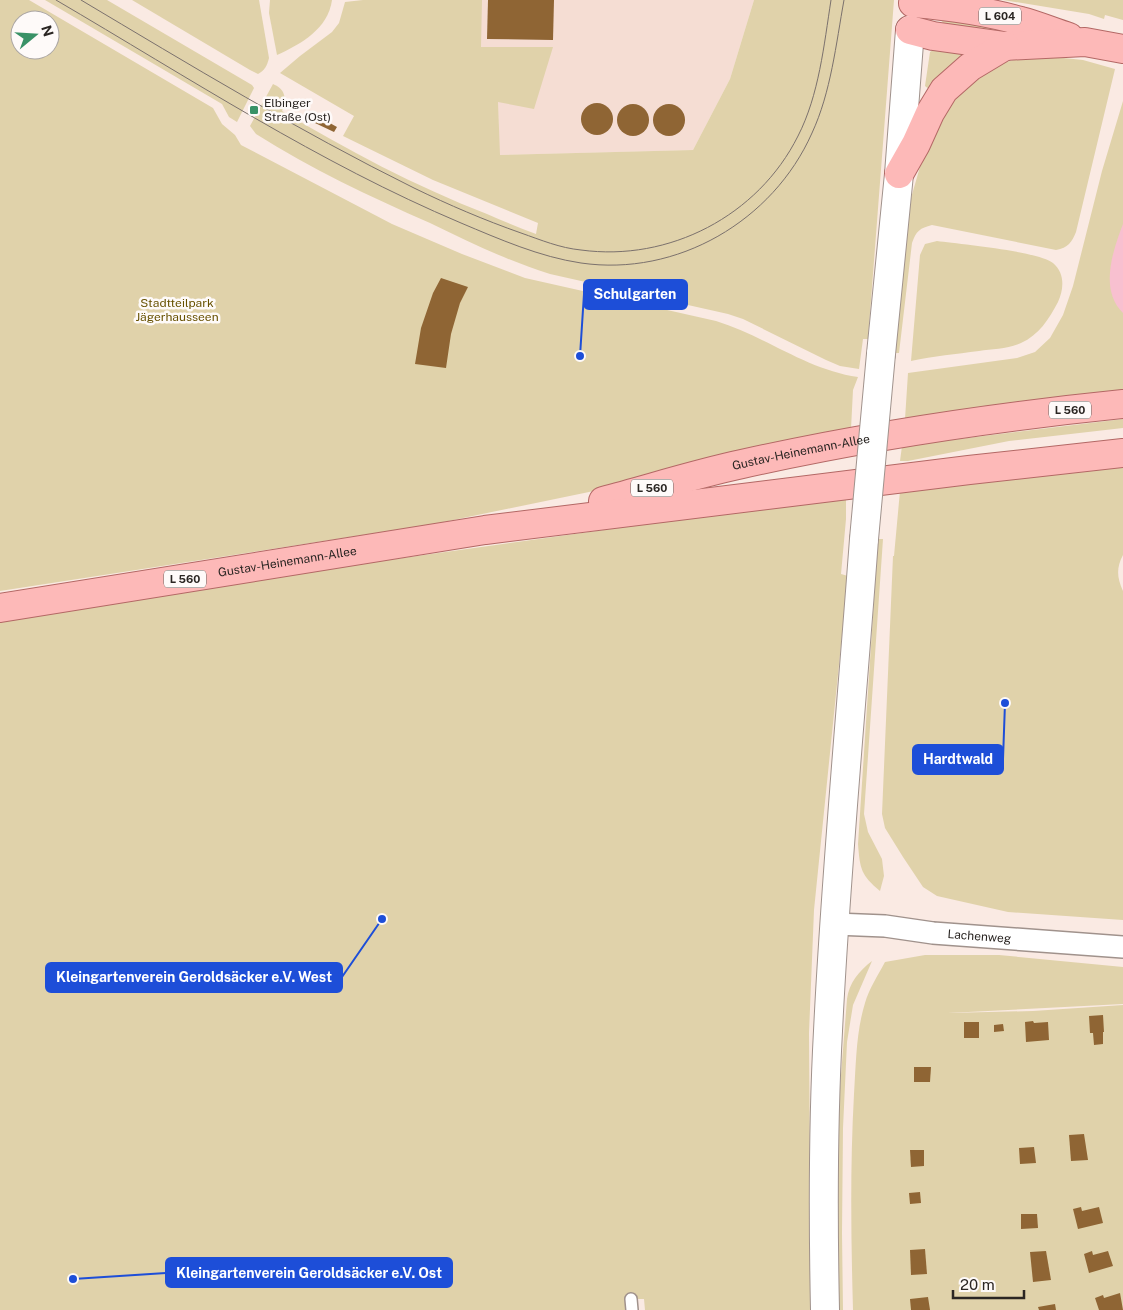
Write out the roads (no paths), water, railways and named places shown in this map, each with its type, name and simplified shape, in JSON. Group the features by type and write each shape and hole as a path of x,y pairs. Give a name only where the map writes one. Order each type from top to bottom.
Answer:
{"main road":[{"name":"L 604","path":"913,4 949,6 1012,18 1105,46"},
{"name":"L 604","path":"910,30 933,36 1005,46 1105,46"},
{"name":"L 604","path":"899,174 944,90 970,67 1005,46"},
{"name":"Gustav-Heinemann-Allee","path":"485,530 646,490 739,464 819,447 1018,417 1123,404"},
{"name":"Gustav-Heinemann-Allee","path":"0,608 485,530 960,471 1123,453"}],"street":[{"path":"825,1310 823,1233 825,1126 828,1032 835,924 864,539 899,174 910,30"},
{"name":"Lachenweg","path":"835,924 885,926 933,933 1123,947"}],"tram line":[{"path":"56,0 306,147 408,199 461,223 535,252 581,263 617,265 652,261 686,251 718,236 747,216 773,192 795,164 819,117 832,68 844,0"},
{"path":"81,0 287,121 427,194 480,218 551,243 573,249 614,252 646,248 678,240 708,228 735,210 760,189 781,164 798,136 805,120 820,70 831,0"}],"place":[{"name":"Elbinger Straße (Ost)","path":"254,110"},
{"name":"Schulgarten","path":"580,356"},
{"name":"Hardtwald","path":"1005,703"},
{"name":"Kleingartenverein Geroldsäcker e.V. West","path":"382,919"},
{"name":"Kleingartenverein Geroldsäcker e.V. Ost","path":"73,1279"}],"park label":[{"name":"Stadtteilpark Jägerhausseen","path":"177,310"}]}
